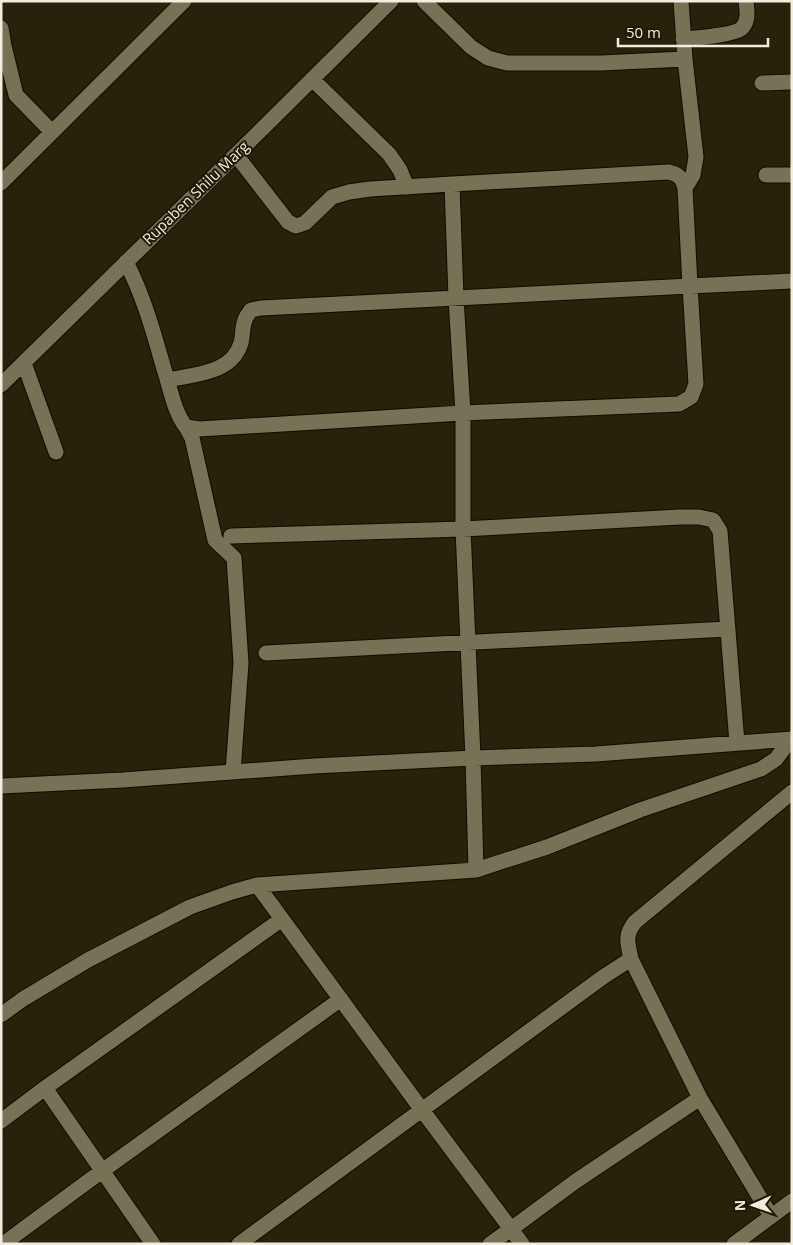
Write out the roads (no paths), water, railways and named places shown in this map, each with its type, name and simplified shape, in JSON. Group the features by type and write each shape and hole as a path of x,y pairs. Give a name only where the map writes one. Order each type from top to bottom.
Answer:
{"street":[{"path":"1,183 184,1"},
{"name":"Rupaben Shilu Marg","path":"1,385 391,1"},
{"path":"424,1 471,47 488,58 497,61 507,63 601,63 685,59"},
{"path":"681,1 683,40 696,157 693,175 685,188"},
{"path":"683,40 735,32 743,28 747,18 746,1"},
{"path":"1,28 16,95 52,132"},
{"path":"312,79 389,154 400,170 407,187"},
{"path":"762,83 792,82"},
{"path":"186,427 199,429 463,413 679,404 691,397 696,384 685,188 677,174 668,172 452,184 349,192 332,197 306,223 296,226 288,222 236,155"},
{"path":"766,176 792,174"},
{"path":"452,184 463,413 463,529 476,870"},
{"path":"126,262 146,306 180,419 192,438 215,540 234,558 241,663 233,772"},
{"path":"168,380 214,370 227,364 236,356 241,344 245,318 251,310 261,308 792,281"},
{"path":"24,363 56,452"},
{"path":"231,536 463,529 680,517 699,517 713,520 720,531 737,743"},
{"path":"266,653 728,629"},
{"path":"1,786 123,780 314,766 596,754 792,739"},
{"path":"1,1015 23,999 88,960 190,907 232,892 258,885 476,870 547,847 640,810 761,769 776,759 792,739"},
{"path":"771,1216 700,1098 631,959 628,940 629,929 635,922 792,792"},
{"path":"258,885 522,1244"},
{"path":"1,1121 282,919"},
{"path":"239,1244 631,959"},
{"path":"3,1244 341,999"},
{"path":"45,1088 152,1244"},
{"path":"490,1244 576,1181 700,1098"},
{"path":"734,1244 792,1201"}]}
